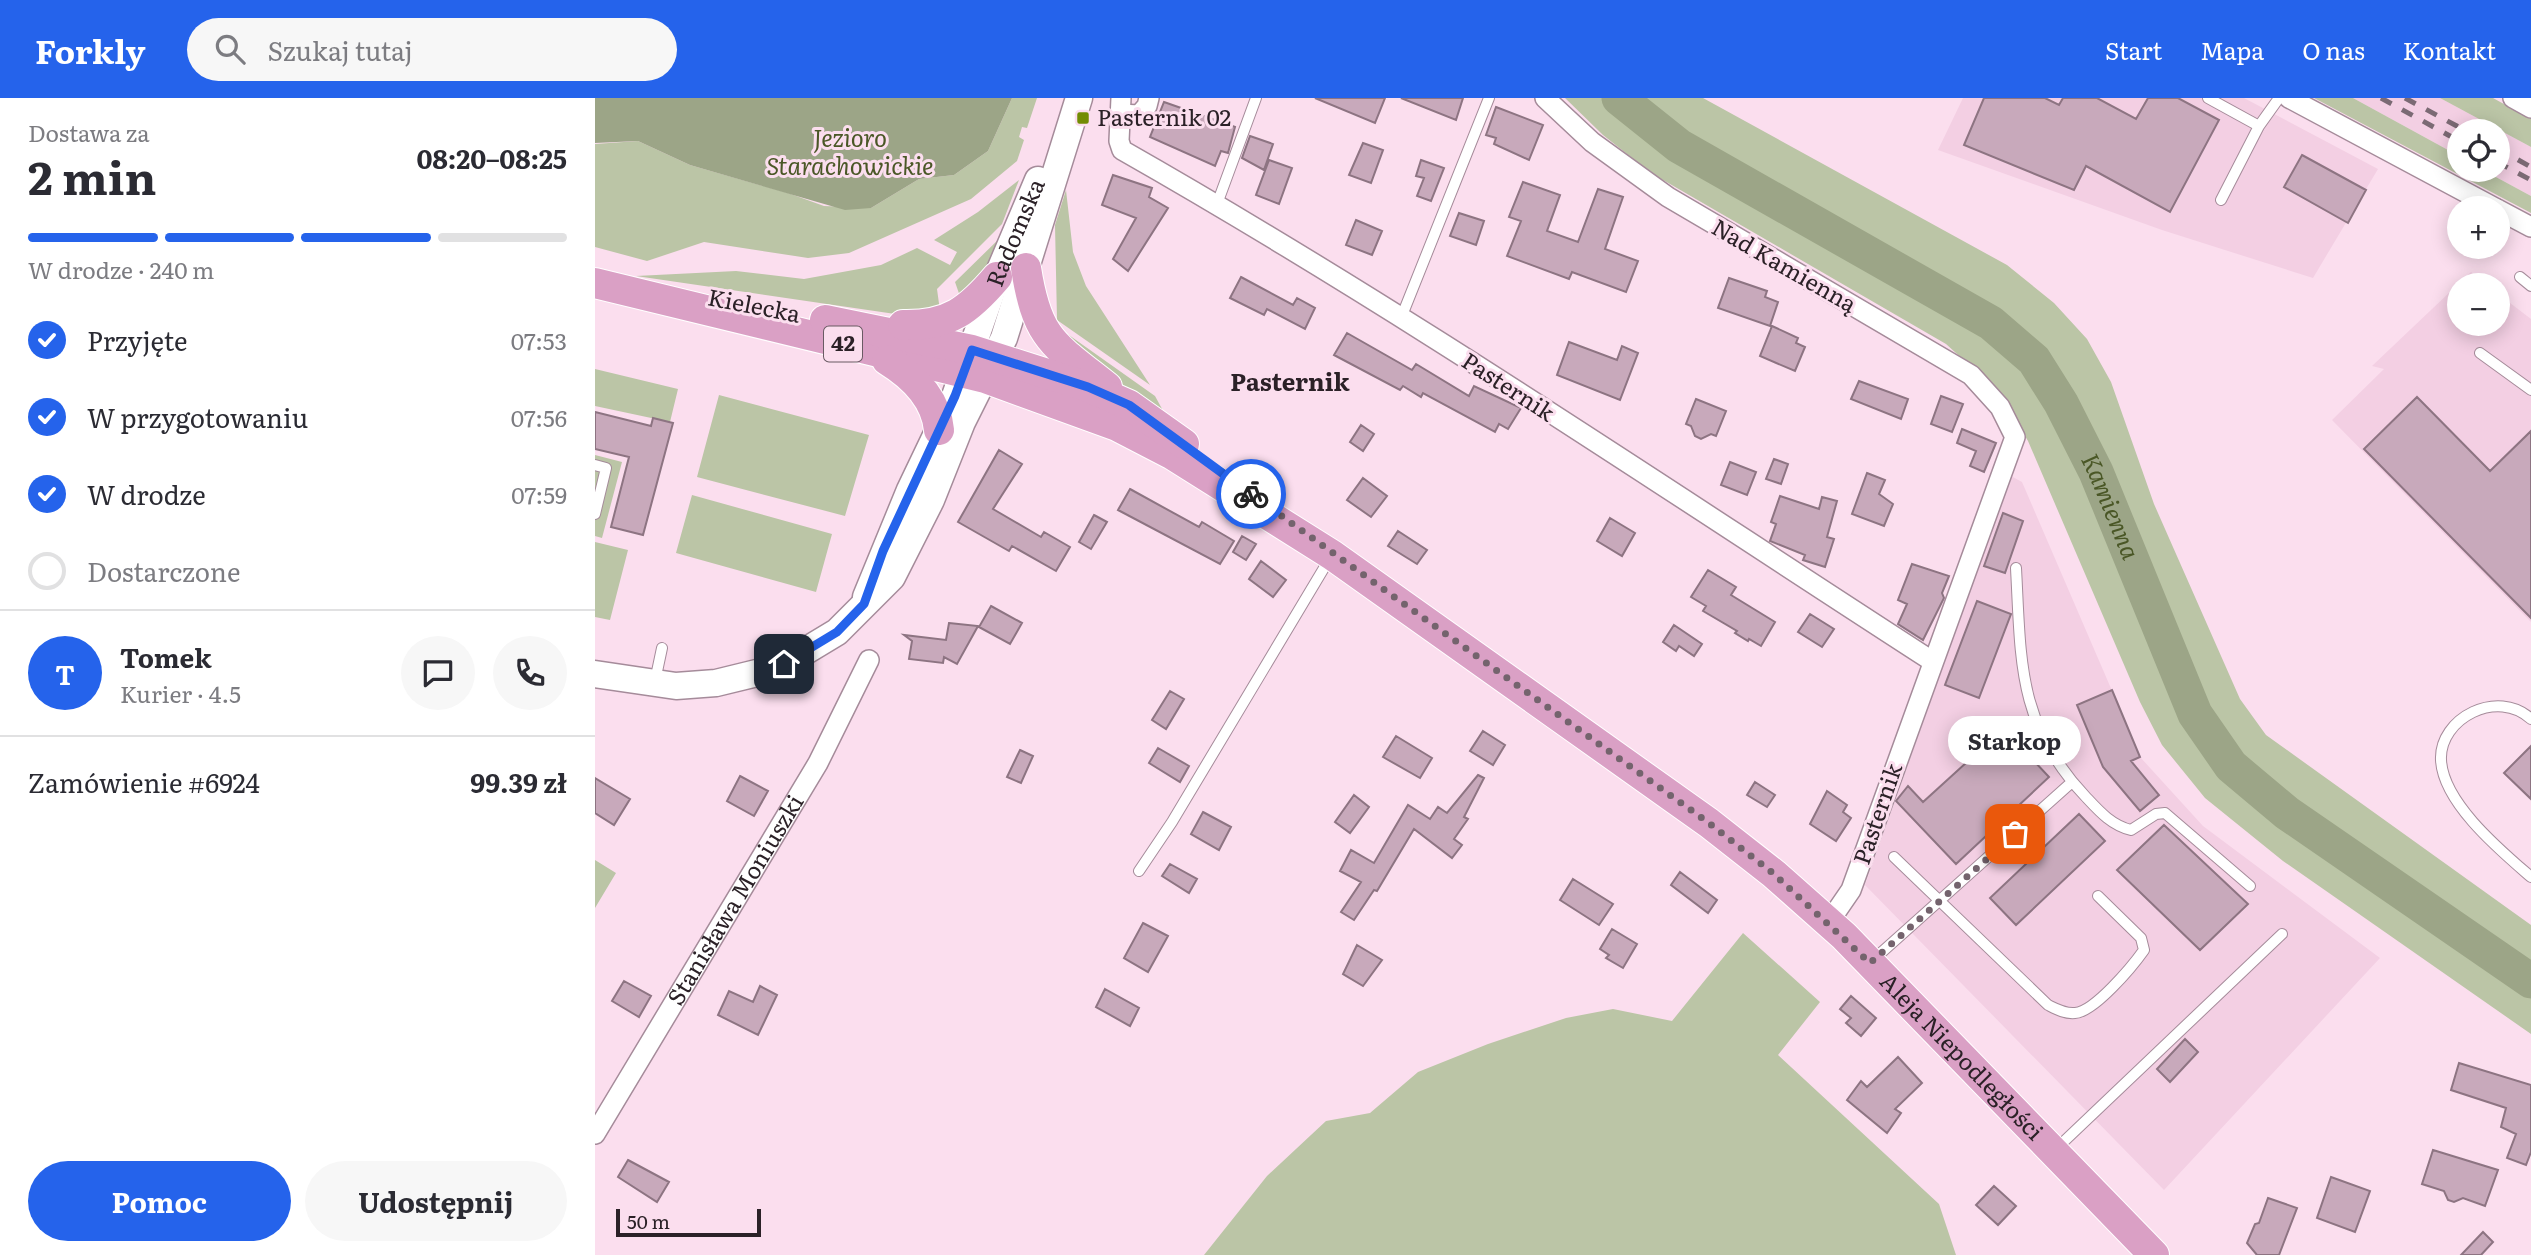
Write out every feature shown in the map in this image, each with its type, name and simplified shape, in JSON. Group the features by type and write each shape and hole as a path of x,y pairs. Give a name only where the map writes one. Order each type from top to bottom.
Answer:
{"main road":[{"path":"1026,268 1032,307 1046,335 1129,405"},
{"name":"Kielecka","path":"595,275 832,322 979,364"},
{"path":"832,322 907,326 940,323 974,304 997,277"},
{"name":"Kielecka","path":"595,284 875,352 979,364"},
{"path":"875,352 911,376 924,391 936,410 939,430"},
{"name":"Aleja Niepodległości","path":"979,364 1088,387 1129,405 1325,550 1701,817 1774,874 1829,922 2154,1255"},
{"name":"Aleja Niepodległości","path":"979,364 1173,455 1325,550"}],"street":[{"name":"Radomska","path":"979,364 1005,338 1076,98"},
{"name":"Radomska","path":"979,364 997,277 1076,98"},
{"path":"1121,106 1139,115 1147,106 1149,98"},
{"name":"Nad Kamienną","path":"1545,98 1592,142 1658,191 1971,375 2000,407 2015,437"},
{"path":"2288,98 2472,196"},
{"path":"2513,98 2531,108"},
{"name":"Pasternik","path":"1121,106 1119,141 1122,150 1217,204 1401,318 1932,662"},
{"path":"2510,216 2531,227"},
{"path":"864,604 883,551 939,430 979,364"},
{"path":"595,674 654,685 708,684 765,671 793,659 837,632 892,577 931,500 962,422 979,364"},
{"name":"Pasternik","path":"1829,922 1851,890 2015,437"},
{"name":"Stanisława Moniuszki","path":"595,1134 818,763 869,660"}],"lane":[{"path":"1217,204 1256,98"},
{"path":"1401,318 1489,98"},
{"path":"2208,98 2259,125"},
{"path":"2221,200 2259,125 2279,98"},
{"path":"2520,277 2531,286"},
{"path":"2480,354 2531,390"},
{"path":"595,465 607,468 595,514"},
{"path":"1139,871 1148,862 1325,550"},
{"path":"2016,568 2021,649 2028,701 2036,724 2072,782 2105,817 2122,828 2131,830 2156,814 2165,813 2250,886"},
{"path":"654,685 661,648"},
{"path":"2531,719 2504,705 2473,710 2454,728 2444,744 2441,760 2447,780 2483,835 2531,877"},
{"path":"1870,963 2072,782"},
{"path":"1894,857 2048,1006 2074,1014 2085,1011 2100,998 2141,954 2145,945 2098,896"},
{"path":"2054,1151 2282,934"}],"shaded area":[{"path":"1012,98 1037,98 1027,128 1022,127 1019,137 1024,140 1017,161 971,199 849,253 808,258 704,242 647,261 595,247 595,144 638,141 690,165 824,206 871,208 919,179 954,175 988,151"},
{"path":"1565,98 1703,98 2007,265 2054,303 2087,339 2111,382 2154,504 2240,699 2266,735 2531,925 2531,1034 2283,861 2205,798 2162,745 2140,702 2028,441 1998,391 1946,344 1651,173 1603,135"},
{"path":"1963,98 2244,98 2378,169 2313,278 2162,230 1938,150"},
{"path":"2314,98 2353,98 2447,149 2447,168"},
{"path":"2353,98 2440,98 2479,119 2447,119 2447,149"},
{"path":"2440,98 2493,98 2531,119 2531,147 2510,136 2510,119 2479,119"},
{"path":"2510,136 2531,147 2531,196 2505,182 2510,182"},
{"path":"1019,180 1002,224 937,289 940,311 902,315 636,276 736,271 804,279 881,265 917,248 950,265 957,252 934,240 978,212"},
{"path":"2473,182 2505,182 2531,196 2531,213 2510,202 2510,196 2499,196"},
{"path":"1066,190 1073,252 1086,286 1150,385 1057,320 1055,225"},
{"path":"1003,235 977,284 962,302 955,282"},
{"path":"2447,295 2447,336 2510,336 2510,303 2531,319 2531,622 2332,420 2384,369 2372,366"},
{"path":"1066,333 1155,396 1167,418 1106,374"},
{"path":"595,369 678,389 670,422 595,406"},
{"path":"719,395 869,435 845,516 697,477"},
{"path":"595,455 622,462 602,538 595,536"},
{"path":"2011,476 2022,482 2141,758 2203,826 2380,958 2164,1190 1865,885"},
{"path":"692,495 832,534 816,592 676,553"},
{"path":"595,542 628,550 610,620 595,617"},
{"path":"595,860 616,873 595,908"},
{"path":"1743,933 1820,1002 1778,1055 1939,1204 1956,1255 1204,1255 1267,1176 1326,1121 1370,1113 1418,1072 1488,1044 1566,1018 1613,1009 1672,1021"}],"water":[{"name":"Jezioro Starachowickie","path":"595,98 1012,98 988,151 954,175 919,179 871,208 845,210 690,165 638,141 595,143"}],"building":[{"path":"1315,98 1385,98 1375,123"},
{"path":"1401,98 1463,98 1456,120"},
{"path":"1984,98 2045,98 2059,105 2063,98 2097,98 2136,119 2148,98 2178,98 2219,120 2170,212 2086,166 2074,190 1964,145"},
{"path":"1164,102 1235,127 1228,153 1221,151 1215,166 1150,137"},
{"path":"1496,107 1543,125 1529,160 1494,144 1496,138 1486,135"},
{"path":"1250,136 1273,144 1264,170 1242,158"},
{"path":"1363,143 1383,150 1371,183 1349,175"},
{"path":"2302,155 2366,190 2348,223 2284,187"},
{"path":"1269,160 1292,168 1279,204 1256,195"},
{"path":"1421,160 1444,168 1431,201 1417,196 1424,178 1416,176"},
{"path":"1113,175 1152,188 1149,197 1168,208 1128,271 1113,259 1136,218 1102,205"},
{"path":"1523,182 1560,195 1547,231 1578,242 1598,189 1623,197 1605,249 1638,261 1626,292 1572,272 1569,279 1507,256 1521,221 1509,217"},
{"path":"1459,213 1484,221 1476,245 1450,236"},
{"path":"1356,220 1382,231 1372,255 1346,245"},
{"path":"1241,277 1293,305 1297,298 1315,308 1305,329 1267,309 1264,315 1230,298"},
{"path":"1729,278 1767,291 1765,297 1778,302 1770,326 1718,308"},
{"path":"1772,326 1798,338 1796,343 1805,347 1795,371 1760,356"},
{"path":"1347,333 1412,370 1416,364 1469,396 1474,386 1521,408 1508,429 1499,424 1495,432 1423,393 1421,397 1403,386 1400,390 1334,355"},
{"path":"1569,342 1617,360 1622,346 1638,353 1620,400 1557,375"},
{"path":"1859,381 1908,399 1901,419 1851,399"},
{"path":"1941,396 1963,404 1952,432 1931,424"},
{"path":"2417,397 2490,471 2531,431 2531,618 2364,449"},
{"path":"1696,399 1726,411 1716,436 1711,434 1701,439 1695,436 1691,426 1686,424"},
{"path":"595,412 651,426 653,418 673,423 643,535 611,527 629,457 595,449"},
{"path":"1361,425 1374,434 1363,451 1350,442"},
{"path":"1962,429 1996,443 1984,472 1970,466 1976,451 1957,443"},
{"path":"999,450 1022,464 993,509 1041,537 1044,532 1070,547 1056,571 1012,546 1009,551 958,522"},
{"path":"1774,459 1788,464 1781,484 1766,479"},
{"path":"1730,462 1756,472 1747,495 1721,485"},
{"path":"1867,473 1885,480 1879,494 1893,504 1884,526 1852,514"},
{"path":"1363,478 1387,496 1371,517 1347,500"},
{"path":"1130,489 1199,527 1202,522 1234,541 1220,564 1118,510"},
{"path":"1780,496 1819,509 1822,497 1837,501 1827,537 1834,539 1825,567 1803,560 1805,555 1770,541 1776,524 1771,522"},
{"path":"2003,513 2023,521 2005,573 1984,566"},
{"path":"1094,515 1107,522 1091,549 1079,542"},
{"path":"1610,518 1635,533 1622,556 1597,541"},
{"path":"1398,531 1427,550 1417,564 1388,546"},
{"path":"1242,536 1256,544 1246,560 1233,552"},
{"path":"1261,561 1286,580 1273,597 1249,579"},
{"path":"1912,564 1949,576 1942,593 1944,598 1923,640 1898,624 1907,604 1898,600"},
{"path":"1708,570 1736,587 1731,595 1775,622 1761,646 1749,639 1748,641 1735,633 1737,631 1703,611 1706,606 1691,597"},
{"path":"1977,601 2011,614 1979,698 1945,685"},
{"path":"991,606 1022,623 1010,644 979,627"},
{"path":"1810,614 1834,629 1822,647 1798,632"},
{"path":"949,623 978,626 957,664 944,657 943,663 909,659 912,641 904,635 946,640"},
{"path":"1674,625 1702,644 1694,656 1679,646 1676,651 1663,642"},
{"path":"2112,690 2140,757 2131,761 2159,795 2140,811 2103,767 2077,705"},
{"path":"1170,691 1184,699 1166,729 1152,720"},
{"path":"1483,731 1505,745 1493,765 1470,751"},
{"path":"2000,732 2015,749 2019,745 2049,777 1956,864 1896,801 1908,786 1923,802"},
{"path":"1396,736 1432,758 1420,778 1383,757"},
{"path":"2531,746 2531,799 2504,773"},
{"path":"1158,748 1189,766 1180,782 1149,763"},
{"path":"1020,750 1033,756 1021,783 1007,777"},
{"path":"1478,775 1484,778 1464,817 1468,819 1454,839 1462,845 1452,858 1414,829 1377,891 1374,890 1354,920 1341,912 1361,882 1340,871 1351,850 1374,863 1408,805 1430,819 1438,807 1447,813"},
{"path":"740,776 768,791 754,816 727,801"},
{"path":"595,778 630,799 614,825 595,813"},
{"path":"1755,782 1775,795 1767,807 1747,795"},
{"path":"1827,791 1847,805 1843,812 1851,818 1836,841 1810,824"},
{"path":"1354,795 1369,807 1350,833 1335,822"},
{"path":"1203,812 1231,827 1219,850 1191,834"},
{"path":"2079,814 2105,841 2016,925 1990,898"},
{"path":"2164,825 2248,904 2200,950 2117,870"},
{"path":"1170,864 1197,879 1189,893 1162,876"},
{"path":"1680,872 1717,900 1708,913 1671,885"},
{"path":"1573,879 1613,904 1599,925 1560,900"},
{"path":"1143,923 1168,936 1148,972 1124,958"},
{"path":"1612,929 1637,944 1623,968 1606,958 1609,955 1600,949"},
{"path":"1357,945 1382,960 1363,986 1343,974"},
{"path":"624,981 651,996 639,1017 612,1001"},
{"path":"760,986 777,995 758,1035 718,1015 729,991 753,1002"},
{"path":"1105,989 1139,1008 1130,1026 1096,1007"},
{"path":"1851,996 1876,1018 1861,1036 1846,1023 1851,1018 1840,1009"},
{"path":"2185,1039 2198,1052 2170,1082 2157,1069"},
{"path":"1898,1057 1922,1083 1895,1109 1901,1113 1887,1133 1847,1100 1861,1081 1867,1087"},
{"path":"2459,1063 2531,1085 2531,1152 2526,1165 2507,1158 2516,1134 2501,1127 2506,1108 2451,1090"},
{"path":"2433,1150 2498,1170 2485,1206 2463,1198 2454,1202 2448,1200 2444,1191 2422,1184"},
{"path":"628,1160 669,1182 657,1202 618,1177"},
{"path":"2331,1177 2370,1191 2355,1232 2317,1218"},
{"path":"1994,1186 2016,1206 1998,1225 1976,1205"},
{"path":"2268,1198 2297,1208 2279,1255 2257,1255 2247,1243 2255,1224 2259,1223"},
{"path":"2483,1232 2493,1242 2481,1255 2461,1255"}],"waterway":[{"name":"Kamienna","path":"1619,98 1679,146 1991,323 2034,360 2061,403 2096,472 2195,714 2231,766 2287,813 2531,981"}],"railway":[{"path":"2381,98 2447,134"},
{"path":"2405,98 2447,121"},
{"path":"2510,155 2531,167"},
{"path":"2510,169 2531,180"}],"way so far":[{"path":"1251,494 1318,546 1709,823 1774,874 1829,922 1870,963 2015,834"}],"place":[{"name":"Pasternik 02","path":"1083,118"},
{"name":"Starkop","path":"2015,834"}],"district":[{"name":"Pasternik","path":"1290,383"}],"route":[{"path":"784,664 837,632 864,604 909,489 955,396 972,350 1088,387 1129,405 1251,494"}]}
